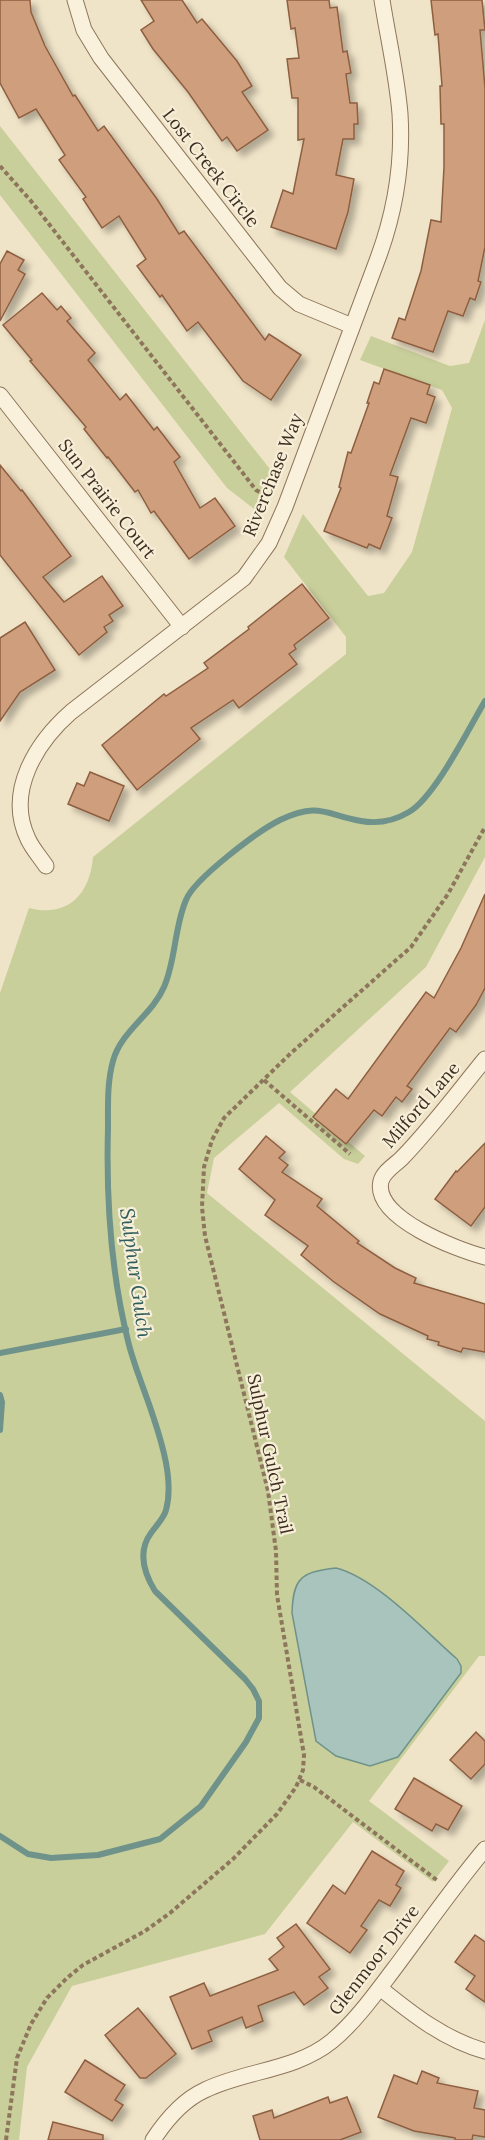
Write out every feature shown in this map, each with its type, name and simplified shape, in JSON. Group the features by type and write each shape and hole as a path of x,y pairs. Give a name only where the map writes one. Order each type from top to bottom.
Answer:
{"street":[{"name":"Lost Creek Circle","path":"75,0 84,30 101,58 280,288 299,304 352,326"},
{"name":"Riverchase Way","path":"46,866 28,839 21,813 22,788 34,755 57,724 71,712 244,579 269,543 285,507 384,241 398,176 400,115 382,0"},
{"name":"Sun Prairie Court","path":"0,395 182,627"},
{"name":"Milford Lane","path":"485,1059 410,1149 384,1174 381,1190 382,1197 393,1210 432,1238 485,1257"},
{"name":"Glenmoor Drive","path":"153,2140 173,2113 201,2092 223,2083 288,2064 323,2047 342,2032 380,1988 485,1849"},
{"path":"380,1988 432,2027 466,2045 485,2051"}],"path":[{"path":"0,166 31,201 256,490 268,497"},
{"name":"Sulphur Gulch Trail","path":"6,2140 17,2058 31,2024 47,1998 83,1965 145,1931 192,1895 264,1829 288,1801 300,1780 304,1755 279,1613 276,1551 268,1491 205,1236 202,1207 204,1167 217,1128 230,1110 411,947 448,894 485,827"},
{"path":"264,1080 350,1154"},
{"path":"300,1780 314,1786 438,1881"}],"green space":[{"path":"0,126 273,473 258,512 227,488 0,195"},
{"path":"485,320 485,857 426,967 290,1092 365,1156 358,1164 344,1159 279,1103 214,1158 207,1193 485,1421 485,1656 479,1656 369,1801 449,1861 433,1882 353,1822 265,1934 72,1986 27,2067 19,2140 0,2140 0,993 29,908 55,909 66,906 74,900 82,892 87,882 93,857 346,654 346,637 284,557 303,514 368,596 384,593 412,552 452,408 442,390 360,360 371,336 450,366 469,363"}],"water":[{"path":"336,1568 367,1582 383,1594 457,1659 461,1666 461,1673 398,1757 370,1766 336,1756 316,1741 292,1613 294,1592 301,1579 314,1572"}],"building":[{"path":"0,0 30,0 31,12 45,46 73,96 75,95 98,131 104,126 157,199 179,234 184,231 265,340 269,334 301,355 271,400 243,381 198,322 187,331 162,295 160,297 137,266 146,259 119,216 102,228 83,199 86,197 59,160 65,155 36,109 19,118 0,83"},
{"path":"141,0 182,0 197,23 202,19 237,61 252,86 242,92 268,130 237,151 227,137 222,141 141,30 154,21"},
{"path":"287,0 329,0 330,8 337,7 343,52 347,51 351,73 346,74 350,103 357,103 358,124 354,124 354,139 343,139 336,175 354,179 348,212 336,249 271,227 283,190 293,194 304,139 298,140 298,98 292,98 287,59 299,58 295,28 291,29"},
{"path":"431,0 482,0 485,30 480,30 485,88 485,247 478,281 481,282 475,300 470,298 463,316 448,311 433,352 392,338 399,318 405,320 421,271 431,220 441,222 444,124 441,124 440,86 442,86 438,34 435,35"},
{"path":"7,251 24,260 18,270 25,274 0,321 0,264"},
{"path":"42,293 57,310 61,306 71,318 67,321 95,353 88,360 120,400 126,394 154,430 157,427 180,457 174,462 200,508 215,498 235,526 189,559 154,511 151,513 138,490 135,492 107,458 84,429 86,427 3,325"},
{"path":"384,369 430,385 427,394 435,397 426,423 411,418 390,475 398,477 387,516 392,518 380,549 369,544 367,548 324,531 341,488 339,487 348,452 351,453 374,382 379,384"},
{"path":"0,465 22,490 71,556 43,577 64,602 102,576 123,606 109,615 113,621 104,627 107,632 79,655 0,555"},
{"path":"302,584 329,618 294,645 296,649 289,654 297,664 239,708 233,700 191,728 200,739 137,790 102,745 164,694 166,696 208,668 204,663"},
{"path":"25,622 55,670 20,692 0,721 0,638"},
{"path":"90,772 124,786 109,821 68,804 77,783 84,786"},
{"path":"485,894 485,988 476,1005 456,1032 450,1028 407,1086 412,1089 402,1102 396,1097 382,1116 374,1110 346,1144 313,1117 336,1089 348,1099 426,992 434,998 461,948"},
{"path":"266,1136 285,1152 279,1158 288,1165 282,1172 322,1199 317,1206 359,1241 357,1243 395,1268 416,1278 414,1283 485,1304 485,1352 463,1348 461,1352 438,1345 439,1342 427,1339 428,1336 380,1314 334,1282 301,1255 308,1246 265,1215 275,1200 239,1169"},
{"path":"485,1143 485,1207 471,1226 435,1199 456,1171"},
{"path":"476,1732 485,1741 485,1764 471,1779 450,1760"},
{"path":"414,1778 462,1806 448,1830 436,1824 432,1831 395,1809"},
{"path":"372,1851 404,1871 396,1885 401,1888 390,1906 379,1900 361,1926 367,1930 350,1953 307,1923 333,1885 345,1894"},
{"path":"296,1924 330,1969 319,1977 328,1988 304,2005 294,1992 258,2006 263,2021 246,2028 242,2017 208,2031 212,2041 192,2049 170,1997 204,1983 210,1996 278,1970 269,1959 284,1947 277,1938"},
{"path":"475,1935 485,1942 485,2002 466,1989 475,1976 455,1962"},
{"path":"138,2008 176,2054 146,2078 140,2078 105,2035"},
{"path":"85,2060 125,2085 115,2100 123,2105 112,2121 65,2092"},
{"path":"422,2071 439,2078 437,2083 478,2091 474,2108 485,2110 485,2137 473,2135 472,2140 455,2140 455,2138 414,2131 378,2117 394,2075 417,2084"},
{"path":"328,2097 330,2103 347,2097 361,2132 340,2140 260,2140 253,2116 272,2110 274,2118"},
{"path":"53,2122 103,2135 103,2140 48,2140"}],"waterway":[{"name":"Sulphur Gulch","path":"0,1836 28,1854 51,1858 98,1855 160,1839 201,1806 246,1742 259,1718 259,1701 253,1689 155,1591 145,1570 144,1548 166,1510 169,1487 160,1438 133,1360 117,1288 108,1181 109,1086 117,1050 159,997 168,977 179,922 186,900 191,891 213,868 257,834 293,815 321,811 361,821 380,822 398,818 409,812 430,792 485,701"},
{"path":"0,1353 126,1329"},
{"path":"0,1395 2,1402 0,1430"}]}
